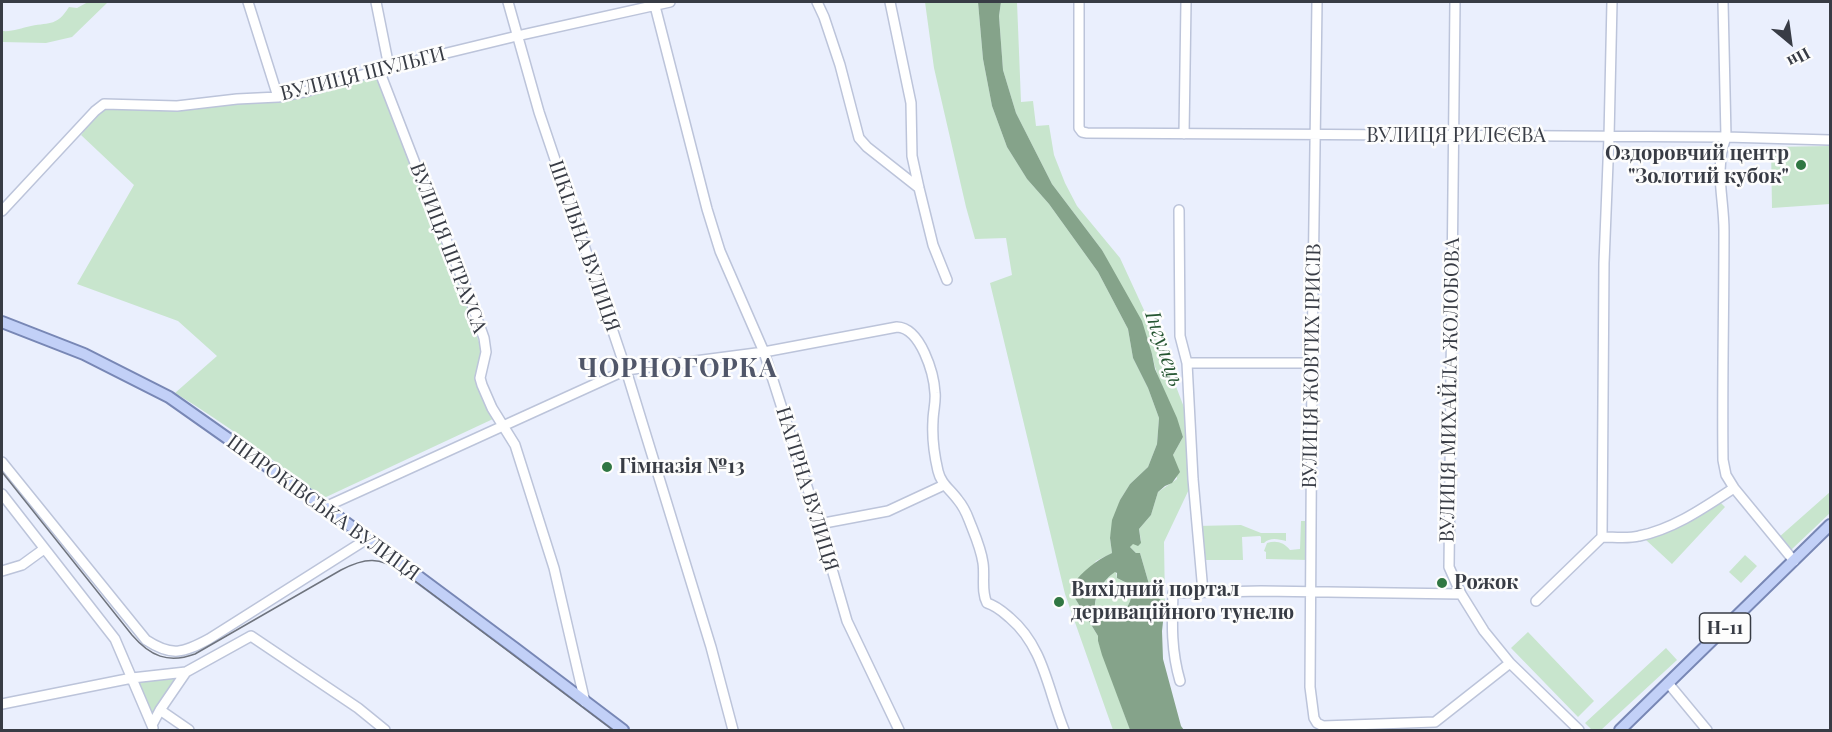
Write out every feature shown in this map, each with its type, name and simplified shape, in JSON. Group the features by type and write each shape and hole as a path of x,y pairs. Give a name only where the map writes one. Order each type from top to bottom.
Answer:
{"main road":[{"name":"ШИРОКІВСЬКА ВУЛИЦЯ","path":"2,322 84,354 169,397 325,507 623,730"},
{"name":"Н-11","path":"1620,730 1830,525"}],"street":[{"path":"248,2 278,97"},
{"name":"ВУЛИЦЯ ШТРАУСА","path":"376,2 384,68 425,189 467,290 484,338 486,352 480,378 492,408 515,445 554,568 585,702"},
{"name":"ШКІЛЬНА ВУЛИЦЯ","path":"508,2 539,112 626,370 707,636 733,730"},
{"name":"ВУЛИЦЯ ШУЛЬГИ","path":"2,211 104,104 177,106 278,97 308,91 384,68 654,3 670,2"},
{"path":"817,2 840,65 859,138 920,193"},
{"path":"890,2 911,103 912,156 933,245 946,280"},
{"name":"ВУЛИЦЯ РИЛЄЄВА","path":"1078,2 1079,128 1082,132 1726,137 1830,140"},
{"path":"1184,134 1186,2"},
{"name":"ВУЛИЦЯ ЖОВТИХ ІРИСІВ","path":"1317,2 1312,363 1311,708 1314,718 1323,726 1435,722 1510,663"},
{"name":"ВУЛИЦЯ МИХАЙЛА ЖОЛОБОВА","path":"1455,2 1448,561 1450,574 1484,632 1510,663 1579,730"},
{"path":"1602,537 1604,263 1612,2"},
{"path":"1724,2 1726,137 1721,150 1719,166 1724,210 1722,460 1726,475 1734,488 1794,561"},
{"name":"НАГІРНА ВУЛИЦЯ","path":"654,3 707,209 731,278 764,352 819,524 847,621 899,730"},
{"path":"1179,210 1180,336 1187,363 1199,561 1203,592"},
{"path":"325,507 626,370 764,352 904,327 914,336 931,369 935,395 933,440 938,471 944,485 963,506 976,539 983,560 984,597 987,603 995,605 1031,640 1042,663 1064,730"},
{"path":"1187,363 1312,363"},
{"path":"2,462 146,640 158,648 172,652 186,651 209,639 367,539"},
{"path":"819,524 888,511 944,485"},
{"path":"1536,601 1602,537 1638,537 1668,527 1734,488"},
{"path":"2,494 115,639 153,728"},
{"path":"2,571 22,565 44,549"},
{"path":"1180,681 1173,660 1173,593 1461,594"},
{"path":"2,704 132,678 186,672 251,636 358,708 385,730"},
{"path":"153,728 160,710 186,672"},
{"path":"1668,683 1707,730"},
{"path":"160,710 189,730"}],"shaded area":[{"path":"88,2 108,2 72,37 46,43 2,42 2,31 53,22 61,17 69,7 77,8"},
{"path":"925,2 978,2 983,59 992,106 1007,147 1027,179 1049,204 1098,272 1128,329 1133,358 1148,388 1159,418 1157,444 1148,467 1130,484 1120,500 1110,538 1112,553 1096,561 1073,595 1098,636 1130,730 1113,730 1065,594 990,283 1012,275 1006,238 975,239 934,68"},
{"path":"978,2 1001,2 999,16 1003,70 1016,113 1052,184 1102,250 1142,321 1155,369 1183,437 1173,455 1180,472 1172,483 1158,492 1151,515 1139,529 1141,543 1130,547 1136,553 1140,553 1151,591 1165,604 1162,631 1163,659 1184,730 1130,730 1102,655 1098,636 1073,595 1072,585 1081,575 1112,553 1110,538 1112,520 1130,484 1148,467 1157,444 1159,418 1148,388 1133,358 1128,329 1098,272 1049,204 1027,179 1007,147 992,106 983,59","holes":["1115,572 1117,578 1129,584 1131,598 1121,613 1108,616 1095,608 1096,598 1107,579"]},
{"path":"1001,2 1017,2 1021,102 1033,101 1036,126 1049,125 1054,155 1077,206 1120,258 1161,347 1185,410 1192,483 1164,542 1165,604 1151,591 1140,553 1136,553 1130,547 1133,543 1141,541 1139,529 1151,515 1158,492 1177,479 1173,455 1183,437 1154,365 1152,354 1102,250 1052,184 1016,113 1003,70 999,16"},
{"path":"377,74 462,292 481,348 476,382 493,419 324,498 232,430 175,393 217,356 178,321 77,284 134,185 81,135 97,114 106,108 236,102"},
{"name":"Оздоровчий центр \"Золотий кубок\"","path":"1830,146 1830,204 1772,208 1771,147"},
{"path":"1830,492 1830,513 1791,550 1778,538"},
{"path":"1719,501 1725,507 1672,564 1646,540 1692,520"},
{"path":"1301,521 1308,521 1308,560 1266,559 1264,551 1267,543 1282,543 1290,550 1300,549"},
{"path":"1241,525 1261,533 1286,533 1286,541 1271,539 1261,543 1260,536 1242,537 1243,560 1199,560 1197,526"},
{"path":"1745,555 1757,566 1741,583 1729,572"},
{"path":"1113,572 1116,572 1117,578 1129,584 1131,598 1121,613 1108,616 1095,608 1095,603 1103,584"},
{"path":"1528,632 1594,701 1578,717 1511,648"},
{"path":"1666,648 1677,660 1601,730 1592,730 1585,723"},
{"path":"186,672 152,725 132,678"}],"tram line":[{"path":"2,472 132,635 146,648 160,656 176,658 195,654 341,570 365,561 379,561 403,572 613,730"}],"place":[{"name":"Оздоровчий центр \"Золотий кубок\"","path":"1801,165"},
{"name":"Гімназія №13","path":"607,467"},
{"name":"Рожок","path":"1442,583"},
{"name":"Вихідний портал дериваційного тунелю","path":"1059,602"}],"district":[{"name":"ЧОРНОГОРКА","path":"678,369"}],"water label":[{"name":"Інгулець","path":"1164,349"}]}
